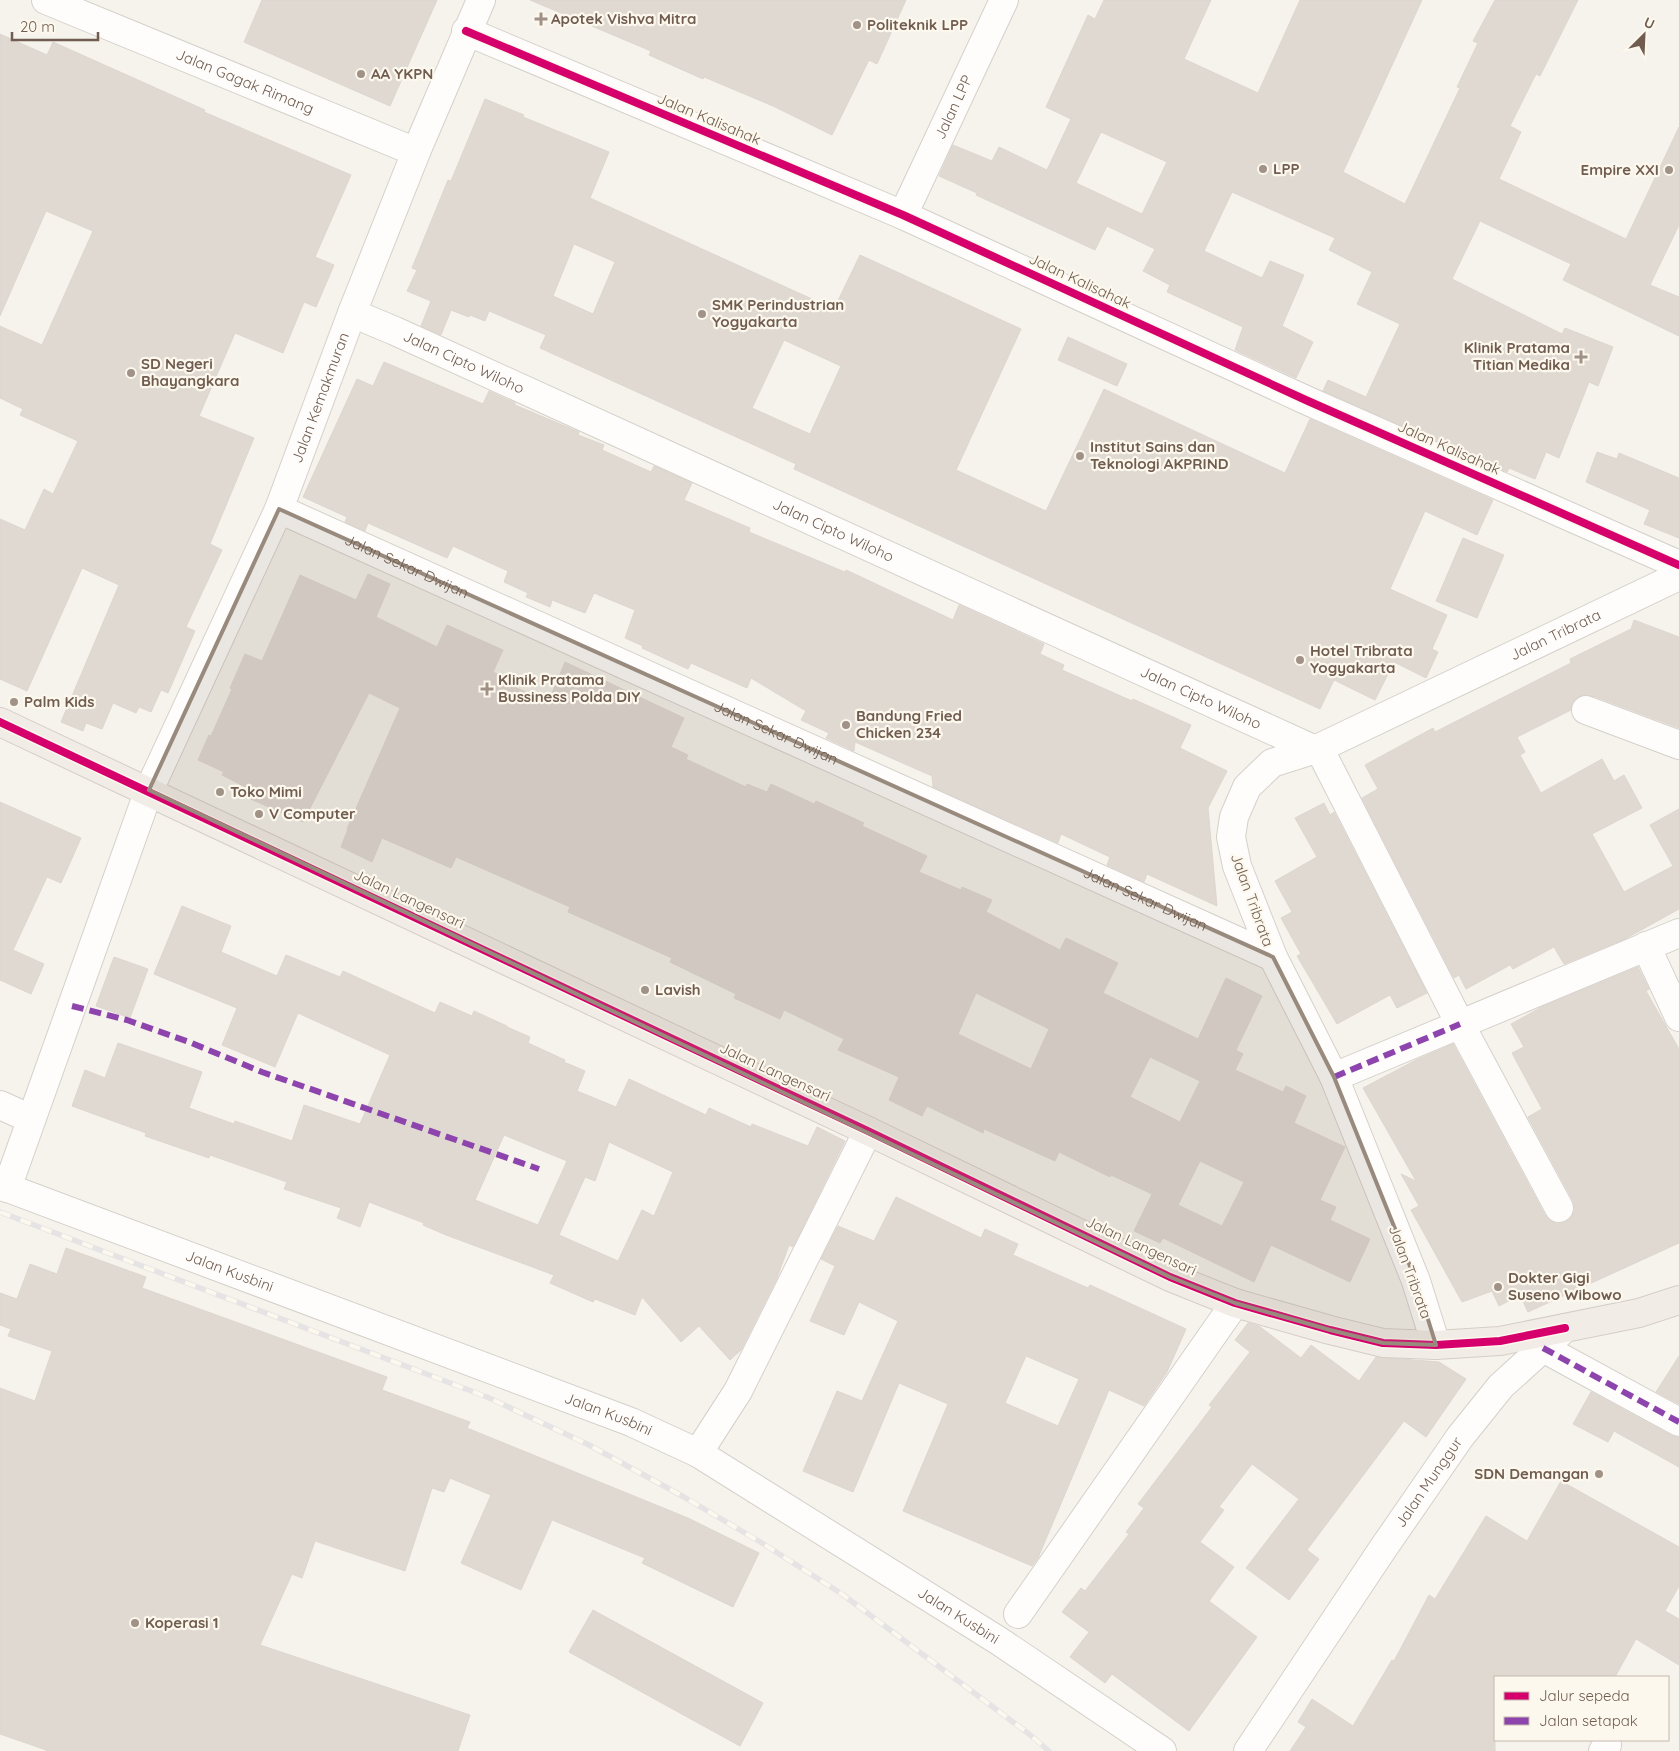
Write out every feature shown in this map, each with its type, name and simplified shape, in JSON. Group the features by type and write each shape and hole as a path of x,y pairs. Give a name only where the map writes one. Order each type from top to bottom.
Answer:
{"main road":[{"name":"Jalan Langensari","path":"0,722 149,790 868,1131 1170,1277 1235,1303 1383,1343 1436,1345 1500,1341 1564,1328"},
{"path":"1564,1328 1639,1312 1679,1300"}],"street":[{"name":"Jalan Gagak Rimang","path":"46,0 416,152"},
{"name":"Jalan Kemakmuran","path":"4,1186 32,1119 149,790 279,509 352,313 416,152 466,31 481,0"},
{"name":"Jalan LPP","path":"903,215 1004,0"},
{"name":"Jalan Kalisahak","path":"466,31 903,215 1308,401 1679,565"},
{"name":"Jalan Cipto Wiloho","path":"352,313 1316,749"},
{"name":"Jalan Sekar Dwijan","path":"279,509 1273,957"},
{"name":"Jalan Tribrata","path":"1436,1345 1416,1281 1334,1076 1273,957 1237,866 1231,837 1234,817 1247,787 1272,763 1316,749 1679,576"},
{"path":"1586,710 1679,745"},
{"path":"1316,749 1559,1208"},
{"path":"1334,1076 1679,933"},
{"path":"1646,946 1679,1017"},
{"path":"0,1105 32,1119"},
{"path":"698,1453 738,1391 868,1131"},
{"name":"Jalan Kusbini","path":"4,1186 631,1422 698,1453 999,1641 1162,1751"},
{"path":"1018,1614 1235,1303"},
{"name":"Jalan Munggur","path":"1248,1751 1460,1437 1502,1386 1564,1328"},
{"path":"1543,1348 1679,1422"}],"highlighted area":[{"path":"279,509 1273,957 1334,1077 1416,1281 1436,1345 1383,1343 1330,1330 1235,1303 1170,1277 149,790"}],"building":[{"name":"AA YKPN","path":"262,0 437,0 390,106 244,42"},
{"path":"530,0 906,0 877,64 869,60 832,135 773,106 704,77 703,79 649,55 651,51"},
{"path":"1104,0 1211,0 1184,59 1258,93 1300,0 1422,0 1343,172 1405,204 1460,88 1457,87 1478,43 1473,41 1495,0 1578,0 1540,76 1536,74 1510,126 1521,132 1499,179 1626,239 1679,127 1679,225 1650,285 1679,297 1679,336 1563,280 1571,264 1480,221 1452,279 1562,334 1565,328 1613,347 1598,386 1589,382 1559,458 1546,452 1535,479 1509,468 1507,472 1323,391 1328,380 1366,397 1400,324 1357,304 1372,272 1329,250 1335,238 1232,192 1204,251 1262,278 1270,261 1304,275 1282,326 1313,342 1296,378 1235,350 1243,327 1167,292 1170,285 1143,271 1155,249 1107,226 1095,250 939,176 953,145 992,161 999,147 1047,170 1071,119 1046,107 1088,15 1095,19","holes":["1101,132 1167,162 1142,214 1076,183"]},
{"path":"0,34 47,55 53,42 205,110 204,112 351,175 315,257 334,265 316,307 304,302 283,353 235,333 199,416 254,438 210,544 222,550 186,627 195,631 168,693 161,690 151,712 139,707 136,713 113,703 102,729 86,723 83,731 61,722 119,585 82,568 27,691 0,679 0,519 25,530 44,489 53,494 78,441 20,415 23,409 0,398 0,326 42,345 93,231 46,211 0,316"},
{"path":"485,99 524,115 523,117 609,152 590,198 834,309 860,255 1021,329 956,470 1046,511 1104,389 1285,473 1310,419 1493,500 1477,535 1425,511 1390,589 1447,615 1432,649 1438,652 1426,678 1394,662 1375,700 1334,680 1320,709 794,469 796,464 540,348 546,335 489,311 485,321 451,310 441,335 421,326 431,301 407,291 417,270 412,268 448,180 451,181","holes":["574,244 615,262 593,314 553,296","784,340 841,366 810,434 752,408"]},
{"path":"1068,337 1127,364 1117,386 1058,360"},
{"path":"384,362 483,404 489,391 515,403 515,405 579,432 578,435 604,445 602,450 651,472 654,466 692,483 684,500 750,528 749,532 845,572 846,570 953,620 959,605 1044,644 1040,654 1064,665 1062,670 1191,725 1180,748 1227,771 1208,808 1217,906 1147,874 1144,882 1107,865 1110,857 1061,834 1058,843 933,787 932,776 855,742 854,751 826,738 829,733 801,720 806,711 751,678 747,688 691,663 688,669 642,648 643,646 625,638 635,610 594,593 585,613 552,600 550,607 526,597 528,593 504,582 508,571 453,546 447,558 368,523 365,531 345,522 347,517 303,497 357,379 373,386"},
{"path":"1597,452 1617,459 1619,453 1679,478 1679,538 1644,524 1650,510 1586,482"},
{"path":"1463,538 1504,555 1477,618 1436,601"},
{"path":"368,574 390,584 376,617 437,647 447,625 503,650 493,672 503,677 501,681 546,701 548,697 550,698 565,662 684,718 671,747 688,755 686,759 746,787 747,784 767,792 771,784 814,804 816,801 864,823 862,826 927,856 919,872 961,890 962,887 992,900 986,912 1060,950 1066,938 1118,963 1103,993 1198,1039 1226,978 1262,996 1236,1050 1243,1054 1235,1070 1283,1092 1286,1086 1306,1096 1294,1123 1345,1147 1320,1200 1336,1207 1330,1220 1370,1239 1350,1282 1271,1245 1254,1282 1163,1238 1160,1243 1134,1231 1152,1194 1111,1175 1110,1177 1059,1152 1055,1161 984,1129 983,1133 927,1106 922,1116 889,1100 899,1077 838,1050 844,1039 784,1010 780,1019 734,998 736,994 670,962 672,958 568,912 570,907 456,857 451,868 382,838 372,862 341,847 347,829 400,708 369,693 303,822 246,797 249,789 222,775 224,772 198,760 232,689 230,688 245,654 262,661 300,575 356,600","holes":["976,993 1049,1029 1031,1069 958,1034","1150,1057 1200,1081 1180,1122 1130,1097","1200,1161 1244,1182 1222,1226 1178,1205"]},
{"path":"1634,620 1679,637 1679,728 1596,697 1584,695 1576,698 1571,710 1517,737 1525,752 1520,755 1541,793 1602,759 1614,781 1624,775 1642,808 1592,834 1624,892 1673,866 1650,825 1679,809 1679,909 1625,939 1564,964 1554,947 1513,969 1510,965 1466,989 1459,975 1454,978 1362,798 1378,789 1365,765 1433,728 1435,732 1571,663 1570,659 1631,629"},
{"path":"0,802 81,838 61,883 47,877 13,950 44,964 31,994 0,980"},
{"path":"1324,803 1330,815 1334,812 1427,993 1397,1008 1390,995 1337,1024 1297,956 1301,954 1281,918 1292,912 1275,881 1317,857 1295,818"},
{"path":"182,906 231,926 221,952 277,976 286,955 340,977 343,971 435,1013 440,1002 472,1016 474,1011 507,1026 530,1037 528,1043 585,1071 577,1091 616,1107 629,1079 706,1115 709,1108 751,1127 752,1124 808,1146 817,1127 845,1141 793,1247 789,1245 777,1278 741,1350 730,1360 699,1326 681,1342 642,1297 635,1315 595,1299 593,1302 550,1283 554,1275 446,1235 423,1225 424,1223 369,1202 360,1227 337,1218 341,1208 284,1189 287,1182 210,1155 209,1158 145,1136 146,1133 72,1106 85,1070 105,1078 118,1043 202,1072 189,1108 234,1124 235,1121 292,1141 304,1105 360,1124 390,1055 298,1013 275,1067 222,1045 237,1008 154,974","holes":["504,1135 567,1161 538,1225 475,1200","609,1142 673,1172 654,1216 642,1210 618,1261 559,1235 585,1177 595,1181"]},
{"path":"114,957 148,969 130,1018 96,1006"},
{"path":"1638,967 1649,989 1646,991 1679,1049 1679,1243 1528,1312 1520,1295 1499,1306 1492,1291 1462,1302 1411,1210 1419,1206 1401,1174 1416,1181 1363,1088 1416,1060 1453,1044 1545,1215 1551,1221 1558,1224 1566,1222 1572,1216 1575,1209 1573,1201 1528,1117 1542,1109 1512,1053 1524,1047 1511,1024 1542,1007"},
{"path":"896,1197 981,1238 985,1229 1018,1244 1013,1255 1088,1288 1090,1285 1186,1329 1167,1372 1144,1406 1109,1390 1038,1558 1032,1566 903,1511 948,1404 899,1383 853,1492 803,1471 837,1391 862,1401 898,1321 859,1302 844,1335 810,1321 835,1266 821,1259 838,1226 874,1241","holes":["1026,1356 1079,1379 1058,1426 1005,1403"]},
{"path":"66,1248 146,1277 142,1288 387,1377 382,1390 470,1422 467,1428 688,1518 759,1553 733,1607 642,1563 645,1558 552,1520 521,1590 461,1563 491,1495 450,1478 444,1492 432,1488 405,1571 315,1541 302,1578 292,1574 260,1645 470,1715 458,1751 49,1751 0,1734 0,1388 35,1401 52,1351 8,1336 11,1329 0,1325 0,1293 17,1299 30,1264 57,1274"},
{"path":"1248,1323 1259,1326 1301,1358 1311,1345 1359,1381 1376,1357 1439,1362 1466,1379 1426,1437 1404,1421 1307,1550 1319,1559 1289,1600 1246,1568 1299,1499 1252,1464 1219,1507 1224,1510 1200,1542 1234,1567 1209,1601 1257,1637 1189,1731 1112,1674 1105,1683 1070,1657 1089,1632 1062,1612 1081,1588 1085,1591 1129,1534 1126,1532 1144,1508 1138,1504 1212,1407 1209,1405 1250,1352 1235,1340"},
{"path":"1679,1356 1679,1404 1656,1392"},
{"path":"1591,1392 1679,1438 1679,1467 1614,1431 1608,1442 1573,1424"},
{"path":"1561,1481 1679,1547 1679,1586 1665,1611 1679,1619 1679,1665 1636,1639 1616,1676 1494,1676 1495,1751 1290,1751 1306,1727 1298,1722 1312,1699 1353,1726 1392,1660 1394,1661 1429,1595 1435,1599 1486,1516 1527,1541"},
{"path":"593,1610 763,1703 740,1746 569,1652"}],"railway":[{"path":"0,1212 487,1397 589,1445 684,1497 762,1543 842,1594 1049,1751"}],"marked path":[{"path":"72,1006 127,1020 189,1042 262,1072 539,1169"},
{"path":"1334,1077 1460,1024"},
{"path":"1543,1348 1679,1422"}],"cycle path":[{"path":"466,31 903,215 1308,401 1679,565"},
{"path":"0,722 868,1131 1170,1277 1235,1303 1383,1343 1436,1345 1500,1341 1565,1328"}],"place":[{"name":"Apotek Vishva Mitra","path":"541,19"},
{"name":"Politeknik LPP","path":"857,25"},
{"name":"AA YKPN","path":"361,74"},
{"name":"LPP","path":"1263,169"},
{"name":"Empire XXI","path":"1669,170"},
{"name":"SMK Perindustrian Yogyakarta","path":"702,314"},
{"name":"Klinik Pratama Titian Medika","path":"1581,357"},
{"name":"SD Negeri Bhayangkara","path":"131,373"},
{"name":"Institut Sains dan Teknologi AKPRIND","path":"1080,456"},
{"name":"Hotel Tribrata Yogyakarta","path":"1300,660"},
{"name":"Klinik Pratama Bussiness Polda DIY","path":"487,689"},
{"name":"Palm Kids","path":"14,702"},
{"name":"Bandung Fried Chicken 234","path":"846,725"},
{"name":"Toko Mimi","path":"220,792"},
{"name":"V Computer","path":"259,814"},
{"name":"Lavish","path":"645,990"},
{"name":"Dokter Gigi Suseno Wibowo","path":"1498,1287"},
{"name":"SDN Demangan","path":"1599,1474"},
{"name":"Koperasi 1","path":"135,1623"}]}
